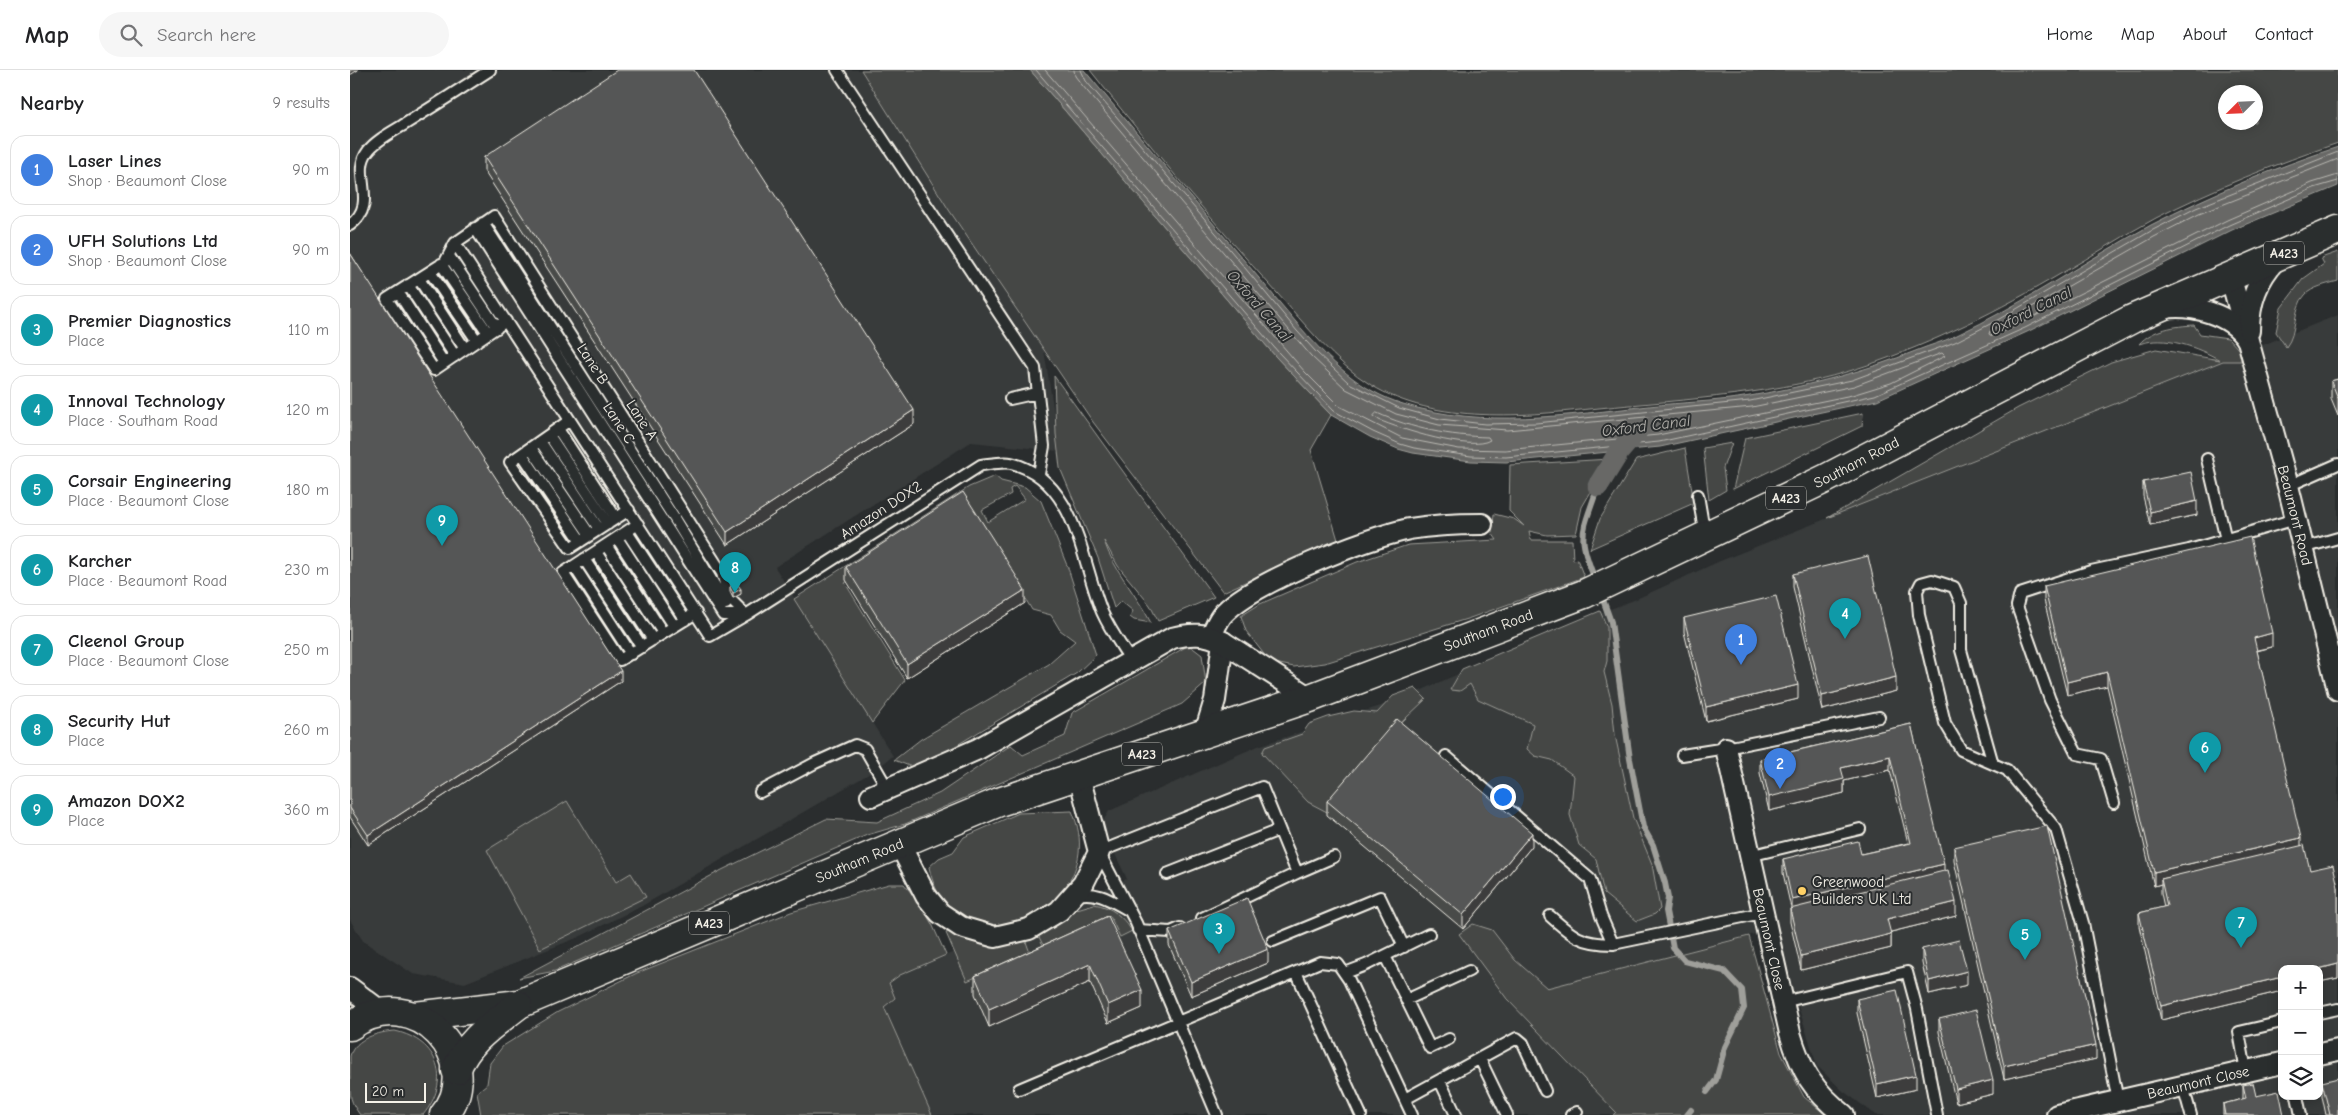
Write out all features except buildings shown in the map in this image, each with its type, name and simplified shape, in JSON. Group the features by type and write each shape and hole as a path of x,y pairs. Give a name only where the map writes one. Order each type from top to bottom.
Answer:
{"highway":[{"name":"Southam Road","path":"456,1070 463,1052 471,1043 519,1004 999,802 1310,698 1584,594 1824,479 2153,310 2230,275 2338,230"},
{"name":"Southam Road","path":"415,1016 519,1004"},
{"path":"350,1026 362,1018 382,1012 398,1011 415,1016 430,1024 443,1037 452,1053 456,1070 454,1095 444,1115"}],"street":[{"name":"Beaumont Road","path":"2248,341 2249,312 2254,293 2263,274 2281,254"},
{"name":"Beaumont Road","path":"2230,275 2288,486 2338,690"},
{"name":"Beaumont Road","path":"2153,310 2181,307 2208,312 2231,324 2242,332 2248,341"},
{"path":"1205,733 1215,700 1217,639 1224,612 1245,597 1316,561 1408,530 1445,525 1482,524"},
{"path":"879,793 978,749 1172,638 1196,634 1217,639 1310,698"},
{"name":"Beaumont Close","path":"1726,748 1782,1002 1798,1060 1809,1081 1826,1101 1844,1115"},
{"path":"899,843 926,896 940,913 961,926 995,937 1029,929 1059,911 1072,897 1083,884 1099,852 1080,776"},
{"path":"350,988 382,1012"},
{"path":"2323,1053 2338,1050"},
{"name":"Beaumont Close","path":"2057,1115 2111,1106 2183,1086 2278,1064"}],"lane":[{"path":"350,225 360,214 365,203 361,165 368,150 393,131 490,70"},
{"path":"837,70 1035,368 1044,446 1039,474 1059,494 1075,531 1102,612 1131,661"},
{"name":"Lane A","path":"479,226 494,216 722,573 728,598 746,615"},
{"path":"479,226 455,243 449,256 441,264 388,299 434,370 506,321"},
{"name":"Lane B","path":"479,226 674,518 728,607 746,615"},
{"path":"455,243 696,613 620,660 563,572 638,524"},
{"path":"449,256 493,331"},
{"path":"441,264 493,331"},
{"path":"430,272 477,341"},
{"path":"419,279 465,349"},
{"path":"408,285 456,356"},
{"path":"1010,399 1038,393"},
{"path":"570,420 510,462 570,548 629,510"},
{"path":"554,432 603,527"},
{"path":"540,441 603,527"},
{"path":"526,451 603,527"},
{"path":"2207,459 2226,540"},
{"name":"Amazon DOX2","path":"696,613 710,636 981,465 1010,463 1039,474"},
{"path":"2288,486 2338,464"},
{"path":"1698,495 1700,517 1705,537"},
{"path":"2114,803 2101,759 2077,754 2050,700 2017,606 2020,594 2091,571 2189,550 2296,519"},
{"path":"627,532 685,620"},
{"path":"617,538 674,626"},
{"path":"2303,548 2338,538"},
{"path":"606,545 663,633"},
{"path":"596,552 653,640"},
{"path":"584,559 642,647"},
{"path":"1993,764 1961,650 1961,603 1954,587 1932,580 1921,583 1918,591 1919,615 1945,723 1961,750 1993,764 2007,770 2056,830 2083,923 2111,1106"},
{"path":"1682,755 1879,717"},
{"path":"760,792 815,763 856,745 865,749 879,793"},
{"path":"1446,756 1590,879 1597,896 1601,916 1613,944"},
{"path":"1217,1115 1138,930 1099,852 1262,787 1297,872"},
{"path":"1750,856 1860,829"},
{"path":"1167,874 1279,830"},
{"path":"1138,930 1172,932 1297,872 1334,858"},
{"path":"1072,897 1089,893 1104,895 1129,911"},
{"path":"1273,941 1380,897 1404,947"},
{"path":"1550,916 1572,936 1592,944 1613,944 1762,913"},
{"path":"1344,973 1429,934"},
{"path":"1384,956 1430,1048 1449,1038"},
{"path":"1019,1089 1178,1020 1320,962 1338,964 1344,973 1412,1115"},
{"path":"1406,1000 1469,971"},
{"path":"1296,972 1361,1115"},
{"path":"1782,1002 1907,972 1917,1009 1937,1115"},
{"path":"2323,1012 2338,1008"},
{"path":"2246,1071 2239,1032 2278,1023"},
{"path":"1405,1099 1517,1038 1523,1043 1545,1091"},
{"path":"1480,1059 1507,1115"},
{"path":"1440,1081 1456,1115"},
{"path":"2183,1086 2191,1115"},
{"path":"2298,1100 2302,1115"}],"shaded area":[{"path":"350,70 863,70 1044,350 1056,425 1068,452 971,442 775,567 893,756 874,771 642,906 579,937 465,983 413,974 363,941 350,920"},
{"path":"861,70 1030,70 1276,357 1331,415 1311,450 1338,540 1223,592 1093,422 949,210"},
{"path":"1090,70 2338,70 2338,143 2245,177 2178,207 1990,313 1891,357 1833,376 1800,384 1699,398 1512,415 1452,412 1424,407 1396,398 1358,376 1333,354 1182,183"},
{"path":"2338,252 2338,281 2316,288 2305,295 2298,307 2292,335 2286,347 2276,332 2281,308 2303,279 2324,264 2321,258"},
{"path":"2338,315 2338,1115 1876,1115 1843,1091 1817,1066 1774,929 1507,999 1616,1112 1613,1115 932,1115 884,1007 895,998 889,984 900,975 1127,879 1101,825 1109,811 1258,746 1402,699 1568,625 1634,600 1720,561"},
{"path":"2194,325 2200,334 2228,338 2241,352 2241,361 2223,361 1827,518 2018,408 2111,362 2156,349 2220,360 2181,344 2159,341 2139,344 2157,332 2172,327"},
{"path":"1054,376 1214,597 1158,621 1150,605 1118,566 1104,541 1114,563 1151,623 1134,620 1130,617 1133,611 1121,601 1114,608 1098,558 1060,468 1056,434"},
{"path":"1863,413 1862,426 1733,489 1745,438"},
{"path":"1732,443 1723,468 1726,490 1709,500 1703,448"},
{"path":"1685,448 1694,503 1590,549 1600,519 1636,460"},
{"path":"1610,459 1582,507 1576,534 1547,535 1529,531 1531,540 1572,540 1573,560 1577,559 1584,577 1470,618 1325,663 1294,667 1270,662 1246,631 1241,616 1260,604 1357,562 1408,545 1497,540 1492,533 1494,514 1514,519 1524,526 1509,511 1510,465"},
{"path":"995,476 1001,481 1025,487 1041,501 1068,568 1096,655 1077,673 917,769 894,760 921,739 1049,664 1075,641 1060,630 1051,615 1032,610 1006,566 963,506 845,583 905,680 872,723 794,599 969,487","holes":["1015,486 1025,499 988,522 982,510 1011,494 1010,489"]},
{"path":"1600,611 1607,627 1607,661 1604,672 1612,704 1615,735 1633,818 1652,864 1660,909 1655,914 1637,921 1604,894 1596,859 1579,845 1570,815 1574,776 1552,760 1535,756 1527,749 1533,724 1478,699 1470,684 1460,691 1450,690 1462,669"},
{"path":"1189,645 1202,655 1206,683 1182,704 905,824 867,835 555,971 519,978 722,870 826,819 877,822 940,793 1011,745 1023,755 1065,736 1072,713"},
{"path":"1415,688 1426,699 1384,739 1327,812 1308,802 1262,753 1265,747 1302,734 1309,724 1354,711 1377,713 1393,696"},
{"path":"567,801 616,882 631,873 646,897 540,949 487,850"},
{"path":"1072,811 1079,846 1071,877 1052,902 1026,919 996,925 967,920 944,901 929,867 939,858 953,852 964,837 1019,813"},
{"path":"889,884 904,884 921,905 946,955 900,975 889,983 895,998 884,1007 932,1115 481,1115 477,1092 487,1084 490,1063 503,1046 558,1012 637,973 791,912"},
{"path":"1094,904 1106,907 1116,913 1132,931 1120,937 1110,916 1044,947 1037,933 1072,907 1077,909"},
{"path":"1473,924 1492,930 1515,960 1547,988 1749,936 1781,1053 1804,1097 1826,1115 1613,1115 1616,1112 1507,999 1459,934"},
{"path":"950,931 1025,939 1030,953 967,981 946,933"},
{"path":"395,1031 410,1036 422,1043 431,1053 436,1064 438,1076 437,1089 432,1102 423,1115 360,1115 352,1102 350,1056 362,1040"}],"water":[{"name":"Oxford Canal","path":"1030,70 1084,70 1301,328 1347,374 1373,391 1403,404 1433,412 1464,416 1526,418 1725,400 1835,378 1877,365 1950,338 2005,310 2151,225 2243,182 2338,147 2338,186 2232,230 2027,332 1877,400 1660,447 1506,462 1471,461 1413,453 1398,449 1370,437 1331,415 1276,357"}],"waterway":[{"name":"Oxford Canal","path":"1598,486 1619,452 1638,430"},
{"path":"1596,582 1586,553 1584,534 1585,525 1598,486"},
{"path":"1601,594 1611,622 1630,759 1643,827 1653,845 1665,883 1668,898 1666,911 1673,948 1685,961 1724,971 1742,990 1744,1008 1725,1047 1716,1080 1707,1092"},
{"path":"1687,1115 1691,1110"}],"place":[{"name":"Amazon DOX2","path":"442,546"},
{"name":"Security Hut","path":"735,593"},
{"name":"Innoval Technology","path":"1845,639"},
{"name":"Laser Lines","path":"1741,665"},
{"name":"Karcher","path":"2205,773"},
{"name":"UFH Solutions Ltd","path":"1780,789"},
{"name":"Greenwood Builders UK Ltd","path":"1802,891"},
{"name":"Cleenol Group","path":"2241,948"},
{"name":"Premier Diagnostics","path":"1219,954"},
{"name":"Corsair Engineering","path":"2025,960"}]}
